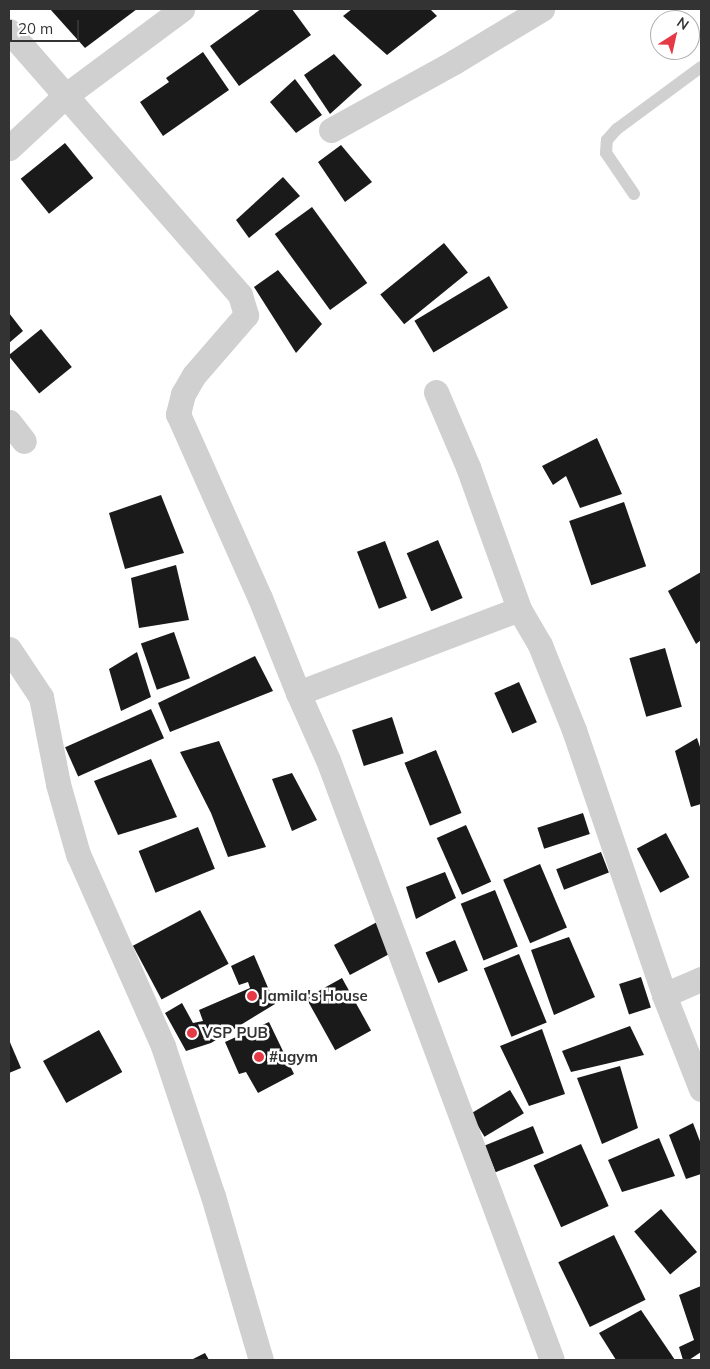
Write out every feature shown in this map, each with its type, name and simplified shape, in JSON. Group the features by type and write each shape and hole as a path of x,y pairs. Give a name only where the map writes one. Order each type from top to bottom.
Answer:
{"street":[{"path":"9,148 66,96 182,9"},
{"path":"331,130 454,62 542,9"},
{"path":"9,31 240,295 246,316 194,375 182,394 178,414 260,598 298,693 328,760 552,1360"},
{"path":"436,392 471,476 519,609 540,645 571,721 664,995 701,1089"},
{"path":"298,693 519,609"},
{"path":"9,650 41,697 58,784 78,854 163,1046 213,1196 261,1360"},
{"path":"664,995 701,979"}],"lane":[{"path":"634,194 606,153 607,140 617,130 701,67"}],"building":[{"path":"50,9 137,9 85,48"},
{"path":"261,9 292,9 311,35 239,86 210,46"},
{"path":"352,9 430,9 437,16 387,55 343,16"},
{"path":"203,52 229,90 163,136 140,102 169,82 166,78"},
{"path":"334,54 362,85 330,114 304,75"},
{"path":"295,79 322,115 296,133 270,102"},
{"path":"65,143 93,178 49,214 21,179"},
{"path":"341,145 372,182 345,202 318,162"},
{"path":"283,177 300,196 249,238 236,220"},
{"path":"312,207 367,283 330,310 275,234"},
{"path":"444,243 468,273 404,324 380,295"},
{"path":"278,270 322,324 296,353 254,287"},
{"path":"489,276 508,308 433,353 414,321"},
{"path":"9,313 23,331 9,343"},
{"path":"41,329 72,367 39,394 9,355"},
{"path":"597,438 622,494 580,508 566,476 553,485 542,466"},
{"path":"161,495 184,553 125,569 109,513"},
{"path":"624,502 646,566 591,585 569,521"},
{"path":"438,540 463,598 431,611 407,553"},
{"path":"385,541 407,598 379,609 357,552"},
{"path":"176,565 189,620 139,628 131,578"},
{"path":"701,572 701,640 696,644 668,591"},
{"path":"174,632 190,678 157,690 141,643"},
{"path":"665,648 682,707 646,717 629,658"},
{"path":"137,652 151,697 121,711 109,669"},
{"path":"255,656 273,691 170,732 158,703"},
{"path":"519,682 537,722 512,733 494,693"},
{"path":"151,709 164,738 78,776 65,747"},
{"path":"392,717 404,753 364,766 352,730"},
{"path":"697,738 701,750 701,804 691,807 675,751"},
{"path":"219,741 266,847 228,857 211,813 180,752"},
{"path":"436,750 461,813 430,826 404,763"},
{"path":"151,759 177,817 118,835 94,781"},
{"path":"292,773 317,820 292,831 272,779"},
{"path":"583,813 590,834 544,849 537,828"},
{"path":"466,825 491,882 462,895 437,838"},
{"path":"198,827 215,869 156,893 139,851"},
{"path":"666,833 689,877 660,893 637,848"},
{"path":"601,852 609,873 564,890 556,869"},
{"path":"540,864 567,928 530,943 503,880"},
{"path":"445,872 456,898 416,919 406,887"},
{"path":"495,890 518,947 484,960 461,904"},
{"path":"200,910 229,964 162,1000 133,946"},
{"path":"379,921 395,951 350,975 334,945"},
{"path":"569,937 595,997 554,1015 531,950"},
{"path":"455,940 468,970 438,983 426,953"},
{"path":"519,954 547,1023 511,1037 484,968"},
{"name":"Jamila's House","path":"254,955 275,1004 211,1043 186,1051 165,1013 182,1003 193,1023 203,1021 199,1010 250,988 248,982 239,985 231,966"},
{"path":"641,977 651,1007 629,1015 619,984"},
{"path":"342,978 371,1030 335,1050 306,998"},
{"name":"#ugym","path":"269,1022 294,1074 258,1093 246,1072 239,1074 225,1042"},
{"path":"630,1026 644,1055 571,1072 562,1051"},
{"path":"542,1029 565,1094 529,1106 500,1046"},
{"path":"99,1030 122,1072 66,1103 43,1061"},
{"path":"9,1040 21,1068 9,1073"},
{"path":"620,1066 638,1128 602,1144 577,1078"},
{"path":"510,1090 524,1113 484,1137 471,1114"},
{"path":"693,1123 701,1144 701,1174 686,1179 669,1135"},
{"path":"533,1126 544,1153 496,1172 485,1145"},
{"path":"659,1138 675,1176 622,1192 608,1160"},
{"path":"581,1144 609,1206 561,1227 533,1165"},
{"path":"661,1209 697,1252 670,1274 634,1231"},
{"path":"614,1235 646,1300 590,1327 558,1262"},
{"path":"701,1286 701,1352 689,1360 683,1360 679,1347 694,1340 679,1295"},
{"path":"641,1310 675,1360 616,1360 599,1333"},
{"path":"205,1353 209,1360 191,1360"}],"place":[{"name":"Jamila's House","path":"252,996"},
{"name":"VSP PUB","path":"192,1033"},
{"name":"#ugym","path":"259,1057"}]}
